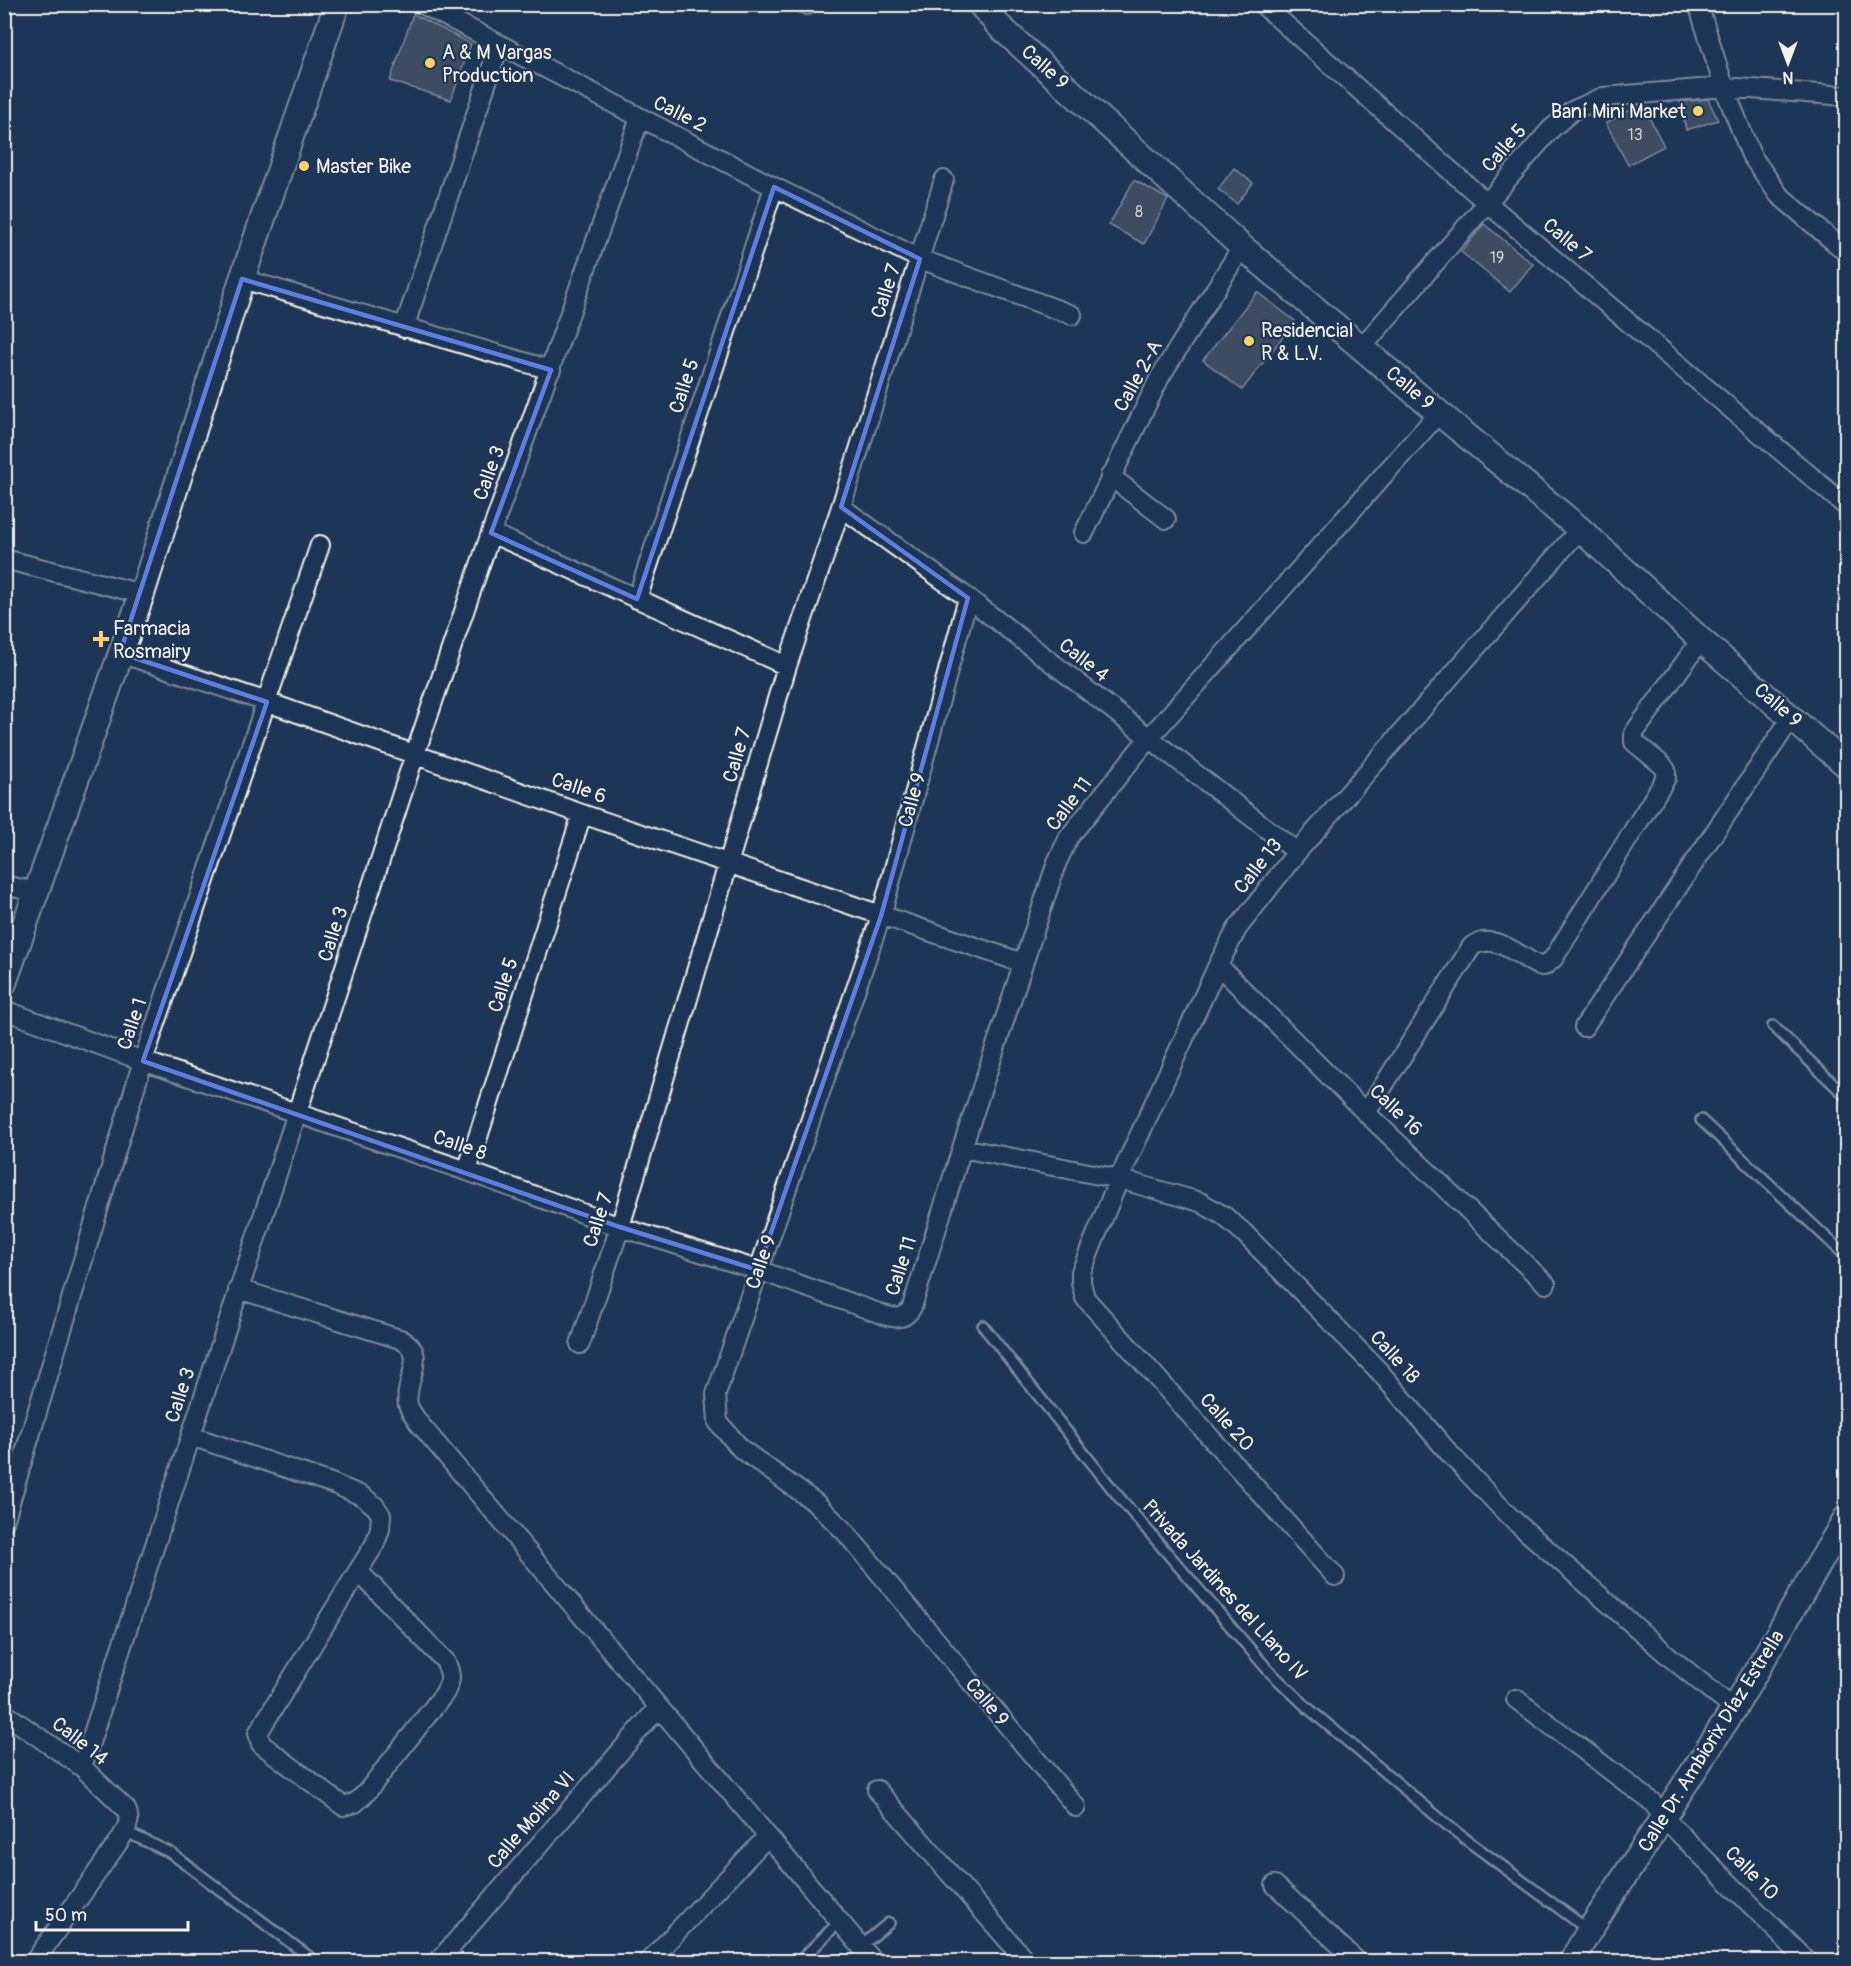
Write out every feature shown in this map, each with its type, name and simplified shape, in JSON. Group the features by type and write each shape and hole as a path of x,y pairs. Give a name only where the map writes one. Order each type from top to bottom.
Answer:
{"main road":[{"path":"4,983 142,594 243,279 336,4"},
{"name":"Calle 9","path":"980,4 998,25 1242,247 1580,529 1701,640 1846,765"},
{"name":"Calle Dr. Ambiorix Díaz Estrella","path":"1571,1962 1734,1709 1846,1518"}],"street":[{"name":"Calle 2","path":"422,4 774,187 920,259 1072,315"},
{"path":"1698,4 1724,87 1751,155 1779,195 1846,252"},
{"name":"Calle 7","path":"1274,8 1486,202 1846,506"},
{"path":"404,327 499,46"},
{"name":"Calle 5","path":"1362,347 1486,202 1551,129 1572,111 1603,98 1724,87 1846,96"},
{"name":"Calle 3","path":"82,1767 414,754 640,118"},
{"name":"Calle 7","path":"580,1344 620,1227 787,666 841,507 944,180"},
{"name":"Calle 5","path":"637,598 774,187"},
{"name":"Calle 2-A","path":"1083,533 1160,377 1242,247"},
{"path":"243,279 550,370"},
{"name":"Calle 11","path":"902,1317 908,1314 912,1307 1023,963 1057,862 1069,837 1149,739 1439,413"},
{"path":"1110,476 1166,519"},
{"name":"Calle 4","path":"841,507 968,598 1297,852"},
{"name":"Calle 13","path":"1085,1298 1081,1282 1084,1263 1119,1179 1218,965 1237,929 1297,852 1580,529"},
{"path":"491,533 787,666"},
{"name":"Calle 1","path":"4,1522 143,1061 320,545"},
{"path":"4,559 142,594"},
{"name":"Calle 9","path":"968,598 881,916 716,1394 718,1422 741,1449 816,1503 846,1533 1076,1807"},
{"path":"1366,1113 1472,946 1478,942 1496,942 1539,966 1545,966 1553,959 1666,778 1666,770 1663,766 1634,742 1634,733 1701,640"},
{"name":"Calle 6","path":"120,653 1023,963"},
{"path":"1584,1027 1792,717"},
{"name":"Calle 5","path":"467,1171 582,813"},
{"path":"4,885 36,892"},
{"name":"Calle 16","path":"1218,965 1366,1113 1546,1284"},
{"name":"Calle 8","path":"4,1010 143,1061 467,1171 620,1227 758,1270 887,1316 902,1317"},
{"name":"Calle 18","path":"962,1148 1119,1179 1200,1202 1224,1216 1244,1232 1379,1371 1449,1453 1510,1517 1671,1658 1734,1709"},
{"path":"238,1289 389,1335 410,1344 416,1361 409,1384 408,1406 418,1422 768,1837 836,1926 861,1946 874,1962"},
{"name":"Calle 20","path":"1085,1298 1335,1576"},
{"path":"191,1436 334,1484 362,1496 375,1506 381,1515 380,1529 375,1544 358,1571 258,1734 261,1744 343,1806 355,1803 364,1794 444,1694 451,1683 452,1676 445,1661 358,1571"},
{"name":"Calle 10","path":"1516,1699 1652,1802 1664,1818 1808,1962"},
{"name":"Calle Molina VI","path":"438,1962 658,1708"},
{"name":"Calle 14","path":"4,1713 82,1767 126,1809 129,1820 124,1831"},
{"path":"877,1790 1027,1962"},
{"path":"34,1962 124,1831"},
{"path":"648,1962 768,1837"},
{"path":"1275,1885 1358,1962"}],"lane":[{"path":"1773,1026 1846,1096"},
{"path":"1701,1119 1846,1256"},
{"name":"Privada Jardines del Llano IV","path":"983,1326 1118,1496 1269,1671 1309,1709 1452,1829 1589,1931"},
{"path":"124,1831 171,1853 316,1962"},
{"path":"861,1946 889,1923"},
{"path":"799,1962 836,1926"}],"highlighted area":[{"path":"774,187 920,259 841,507 968,598 881,916 758,1270 620,1227 143,1061 267,702 120,653 242,279 551,370 491,533 637,599"}],"building":[{"name":"A & M Vargas Production","path":"413,14 471,44 451,100 390,81"},
{"name":"Baní Mini Market","path":"1708,99 1718,120 1686,130 1680,102"},
{"path":"1642,104 1664,146 1628,165 1606,123"},
{"path":"1234,168 1253,183 1237,204 1218,189"},
{"path":"1134,180 1168,199 1144,244 1109,225"},
{"path":"1484,224 1533,264 1510,292 1461,252"},
{"name":"Residencial R & L.V.","path":"1257,292 1295,321 1242,390 1203,360"}],"place":[{"name":"A & M Vargas Production","path":"430,63"},
{"name":"Baní Mini Market","path":"1698,111"},
{"name":"Master Bike","path":"304,166"},
{"name":"Residencial R & L.V.","path":"1249,341"},
{"name":"Farmacia Rosmairy","path":"101,639"}]}
